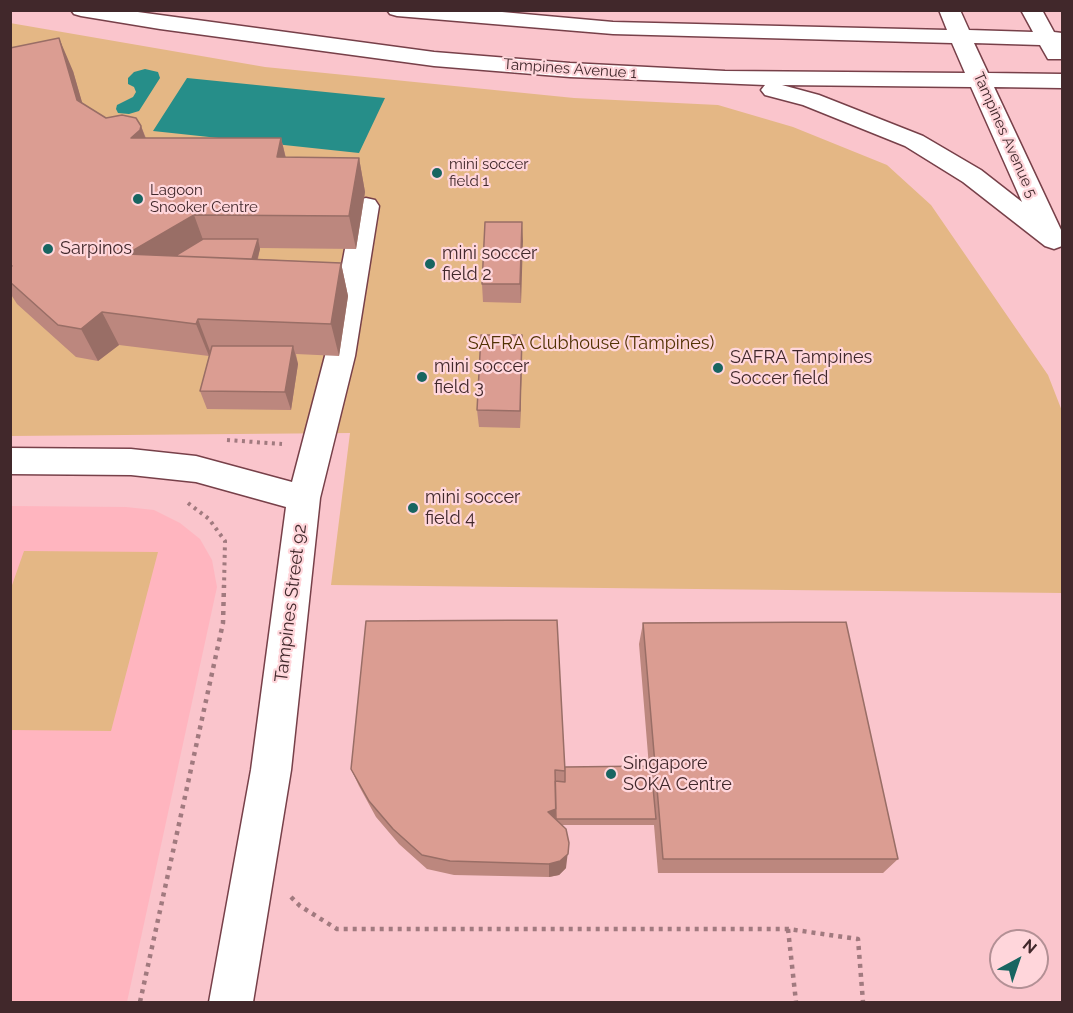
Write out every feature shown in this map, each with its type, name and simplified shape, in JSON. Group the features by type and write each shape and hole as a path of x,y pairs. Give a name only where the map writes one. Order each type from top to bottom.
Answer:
{"main road":[{"name":"Tampines Avenue 1","path":"81,10 172,25 434,59 570,70 725,78 1062,81"},
{"path":"397,10 512,21 672,30 1055,39"},
{"name":"Tampines Avenue 5","path":"949,10 1012,155 1058,249"},
{"path":"1031,10 1055,39 1062,66"},
{"path":"672,30 771,13"},
{"path":"725,78 811,100 914,141 972,176 1058,249"},
{"path":"304,498 340,356 366,206"},
{"name":"Tampines Street 92","path":"10,461 131,462 185,468 248,482 304,498 271,770 231,1002"}],"path":[{"path":"140,1002 223,623 225,541 209,519 186,501"},
{"path":"285,891 300,906 337,929 788,929 858,939 863,1002"},
{"path":"788,929 796,1002"}],"shaded area":[{"path":"11,506 126,507 154,510 180,523 200,539 212,560 217,587 127,1002 11,1002"}],"green space":[{"name":"SAFRA Clubhouse (Tampines)","path":"10,23 265,67 574,98 718,105 793,127 887,165 931,205 1048,375 1062,411 1062,593 331,585 350,433 11,436"},
{"path":"24,551 158,552 111,731 11,730 11,588"}],"water":[{"path":"145,69 158,72 160,78 139,111 129,114 118,113 117,105 133,97 136,92 134,87 128,84 128,78 134,72"},
{"path":"187,78 385,98 359,153 153,131"}],"building":[{"path":"59,38 77,100 106,118 122,115 136,118 141,126 140,130 131,138 281,138 277,157 359,158 349,216 194,215 127,254 341,263 331,324 198,319 196,324 102,312 81,329 58,325 10,282 10,266 12,266 10,265 10,48"},
{"path":"485,222 522,222 520,284 482,284"},
{"path":"203,239 258,239 252,259 175,256"},
{"path":"481,335 522,335 520,411 477,410"},
{"path":"212,346 293,346 285,392 200,391"},
{"path":"557,620 565,771 555,770 556,809 548,812 566,829 569,843 568,854 560,861 549,864 450,861 422,855 393,829 369,801 351,769 366,621"},
{"path":"846,622 898,859 663,859 643,623"},
{"path":"651,766 656,819 556,819 555,781 565,782 565,767"}],"place":[{"name":"mini soccer field 1","path":"437,173"},
{"name":"Lagoon Snooker Centre","path":"138,199"},
{"name":"Sarpinos","path":"48,249"},
{"name":"mini soccer field 2","path":"430,264"},
{"name":"SAFRA Tampines Soccer field","path":"718,368"},
{"name":"mini soccer field 3","path":"422,377"},
{"name":"mini soccer field 4","path":"413,508"},
{"name":"Singapore SOKA Centre","path":"611,774"}]}
